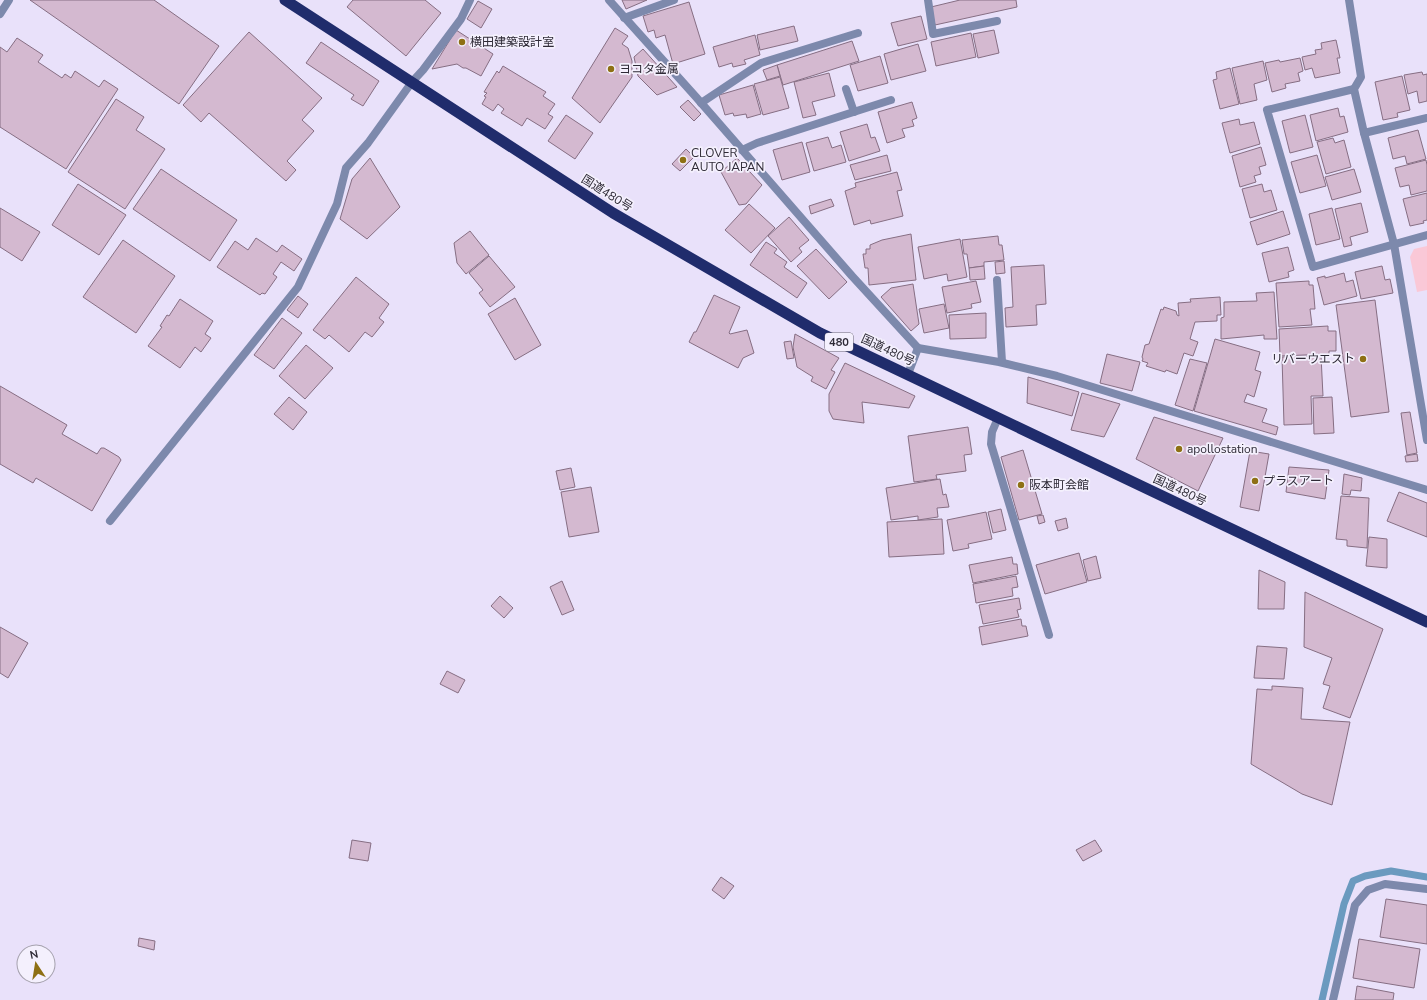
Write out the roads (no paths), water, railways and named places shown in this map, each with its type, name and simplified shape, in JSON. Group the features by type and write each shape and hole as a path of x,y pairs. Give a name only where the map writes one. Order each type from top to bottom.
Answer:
{"highway":[{"name":"国道480号","path":"285,0 613,213 820,333 1427,622"}],"street":[{"path":"0,14 9,0"},
{"path":"110,521 298,287 337,204 346,168 368,143 412,82 424,70 460,19 470,0"},
{"path":"609,0 852,276 918,348 1002,362 1057,376 1427,490"},
{"path":"624,18 674,0"},
{"path":"928,0 933,34 996,21"},
{"path":"1349,0 1361,77 1354,89 1364,133 1394,244 1427,440"},
{"path":"701,103 761,63 858,33"},
{"path":"846,89 854,112"},
{"path":"1354,89 1267,110 1312,267 1427,236"},
{"path":"742,150 757,143 891,100"},
{"path":"1364,133 1427,118"},
{"path":"997,280 1002,362"},
{"path":"908,374 918,348"},
{"path":"998,418 992,432 991,444 1050,634"},
{"path":"1333,1000 1355,905 1368,890 1385,884 1427,889"}],"waterway":[{"path":"1322,1000 1344,904 1353,881 1365,876 1391,871 1427,877"}],"place":[{"name":"横田建築設計室","path":"462,42"},
{"name":"ヨコタ金属","path":"611,69"},
{"name":"CLOVER AUTO JAPAN","path":"683,160"},
{"name":"リバーウエスト","path":"1363,359"},
{"name":"apollostation","path":"1179,449"},
{"name":"プラスアート","path":"1255,481"},
{"name":"阪本町会館","path":"1021,485"}]}
